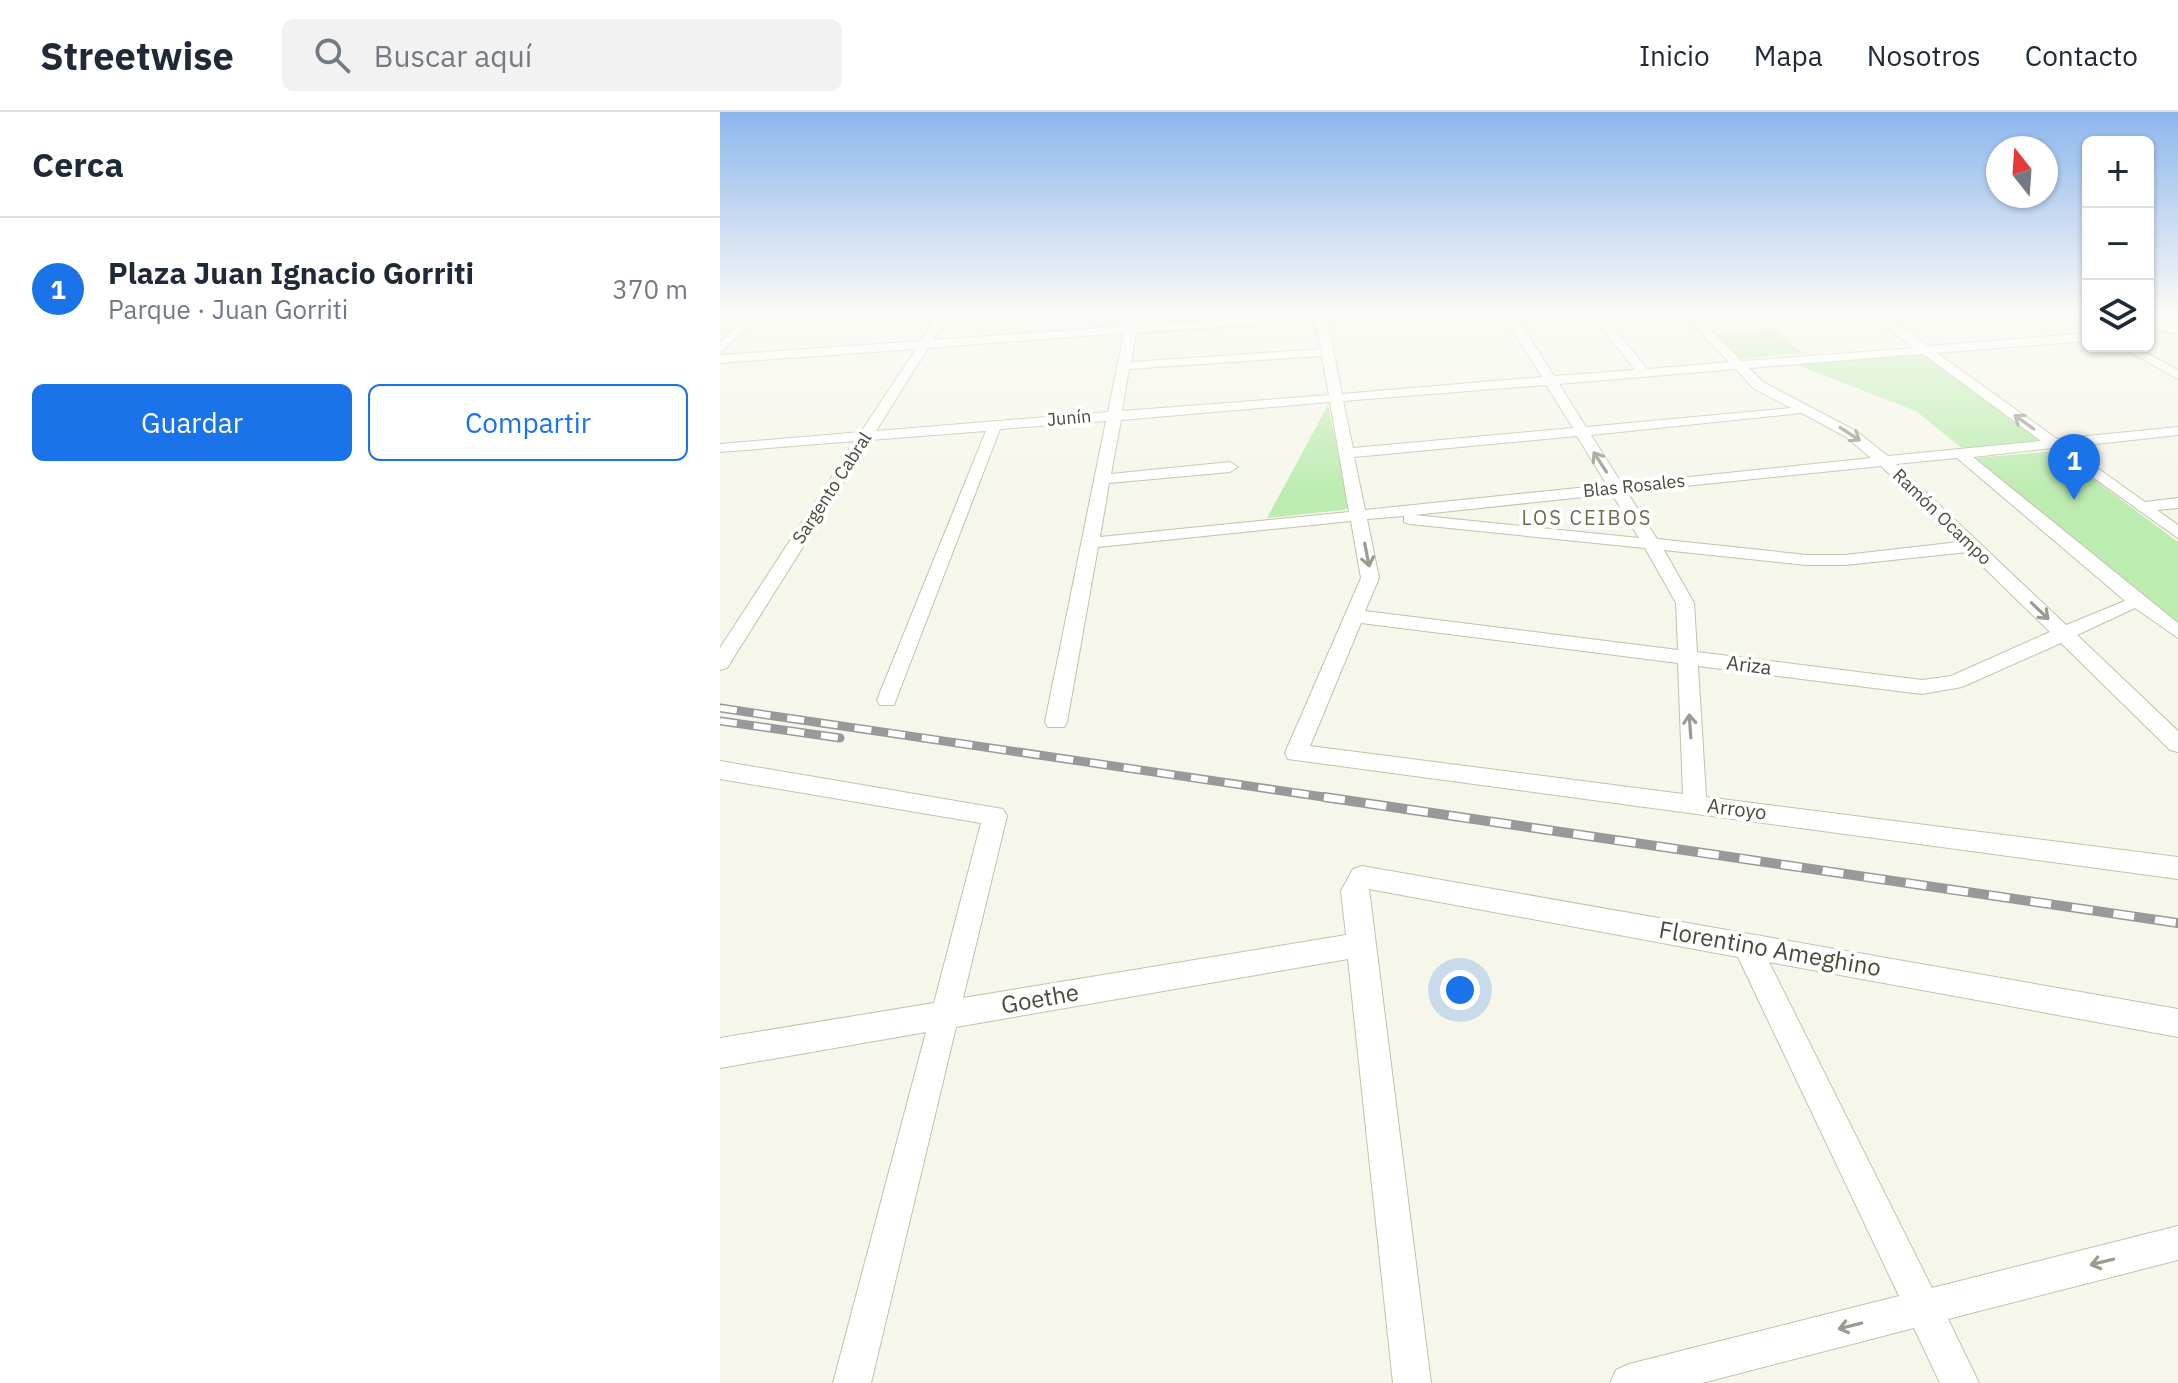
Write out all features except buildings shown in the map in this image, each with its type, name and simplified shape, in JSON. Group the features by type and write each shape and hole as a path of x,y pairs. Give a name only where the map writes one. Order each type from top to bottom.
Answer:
{"street":[{"name":"Sargento Cabral","path":"720,663 906,373"},
{"path":"1056,722 1124,373"},
{"path":"1330,373 1370,578 1356,616"},
{"path":"1544,373 1653,545 1685,603 1695,804"},
{"name":"Junín","path":"727,447 1627,373"},
{"name":"Ramón Ocampo","path":"1745,373 1758,385 1851,434 1884,461 2178,744"},
{"path":"1957,373 2178,533"},
{"path":"1346,453 1788,413 1803,409"},
{"path":"887,700 995,425"},
{"name":"Blas Rosales","path":"1091,543 2178,431"},
{"path":"720,463 727,447"},
{"path":"1961,454 2130,596 2178,632"},
{"path":"1104,479 1230,467"},
{"path":"2142,507 2178,503"},
{"path":"1386,512 1393,517 1825,561 1973,546"},
{"name":"Ariza","path":"1356,616 1922,687 1940,686 2127,606"},
{"name":"Arroyo","path":"1356,616 1296,753 2178,868"},
{"path":"720,770 995,816 852,1383"},
{"name":"Florentino Ameghino","path":"1361,945 1354,891 1362,877 2178,1023"},
{"path":"1746,944 1960,1383"},
{"path":"1361,945 1412,1383"},
{"name":"Goethe","path":"720,1053 1361,945"},
{"path":"1629,1383 2178,1243"}],"green space":[{"path":"1818,373 1949,373 2043,442 1963,449 1916,411"},
{"path":"1328,405 1349,507 1267,518"},
{"path":"2056,451 2178,542 2178,625 1974,458"}],"railway":[{"path":"720,708 1337,799"},
{"path":"720,721 840,738"},
{"path":"1324,797 2178,923"}],"place":[{"name":"Plaza Juan Ignacio Gorriti","path":"2074,500"}],"district":[{"name":"LOS CEIBOS","path":"1587,518"}]}
